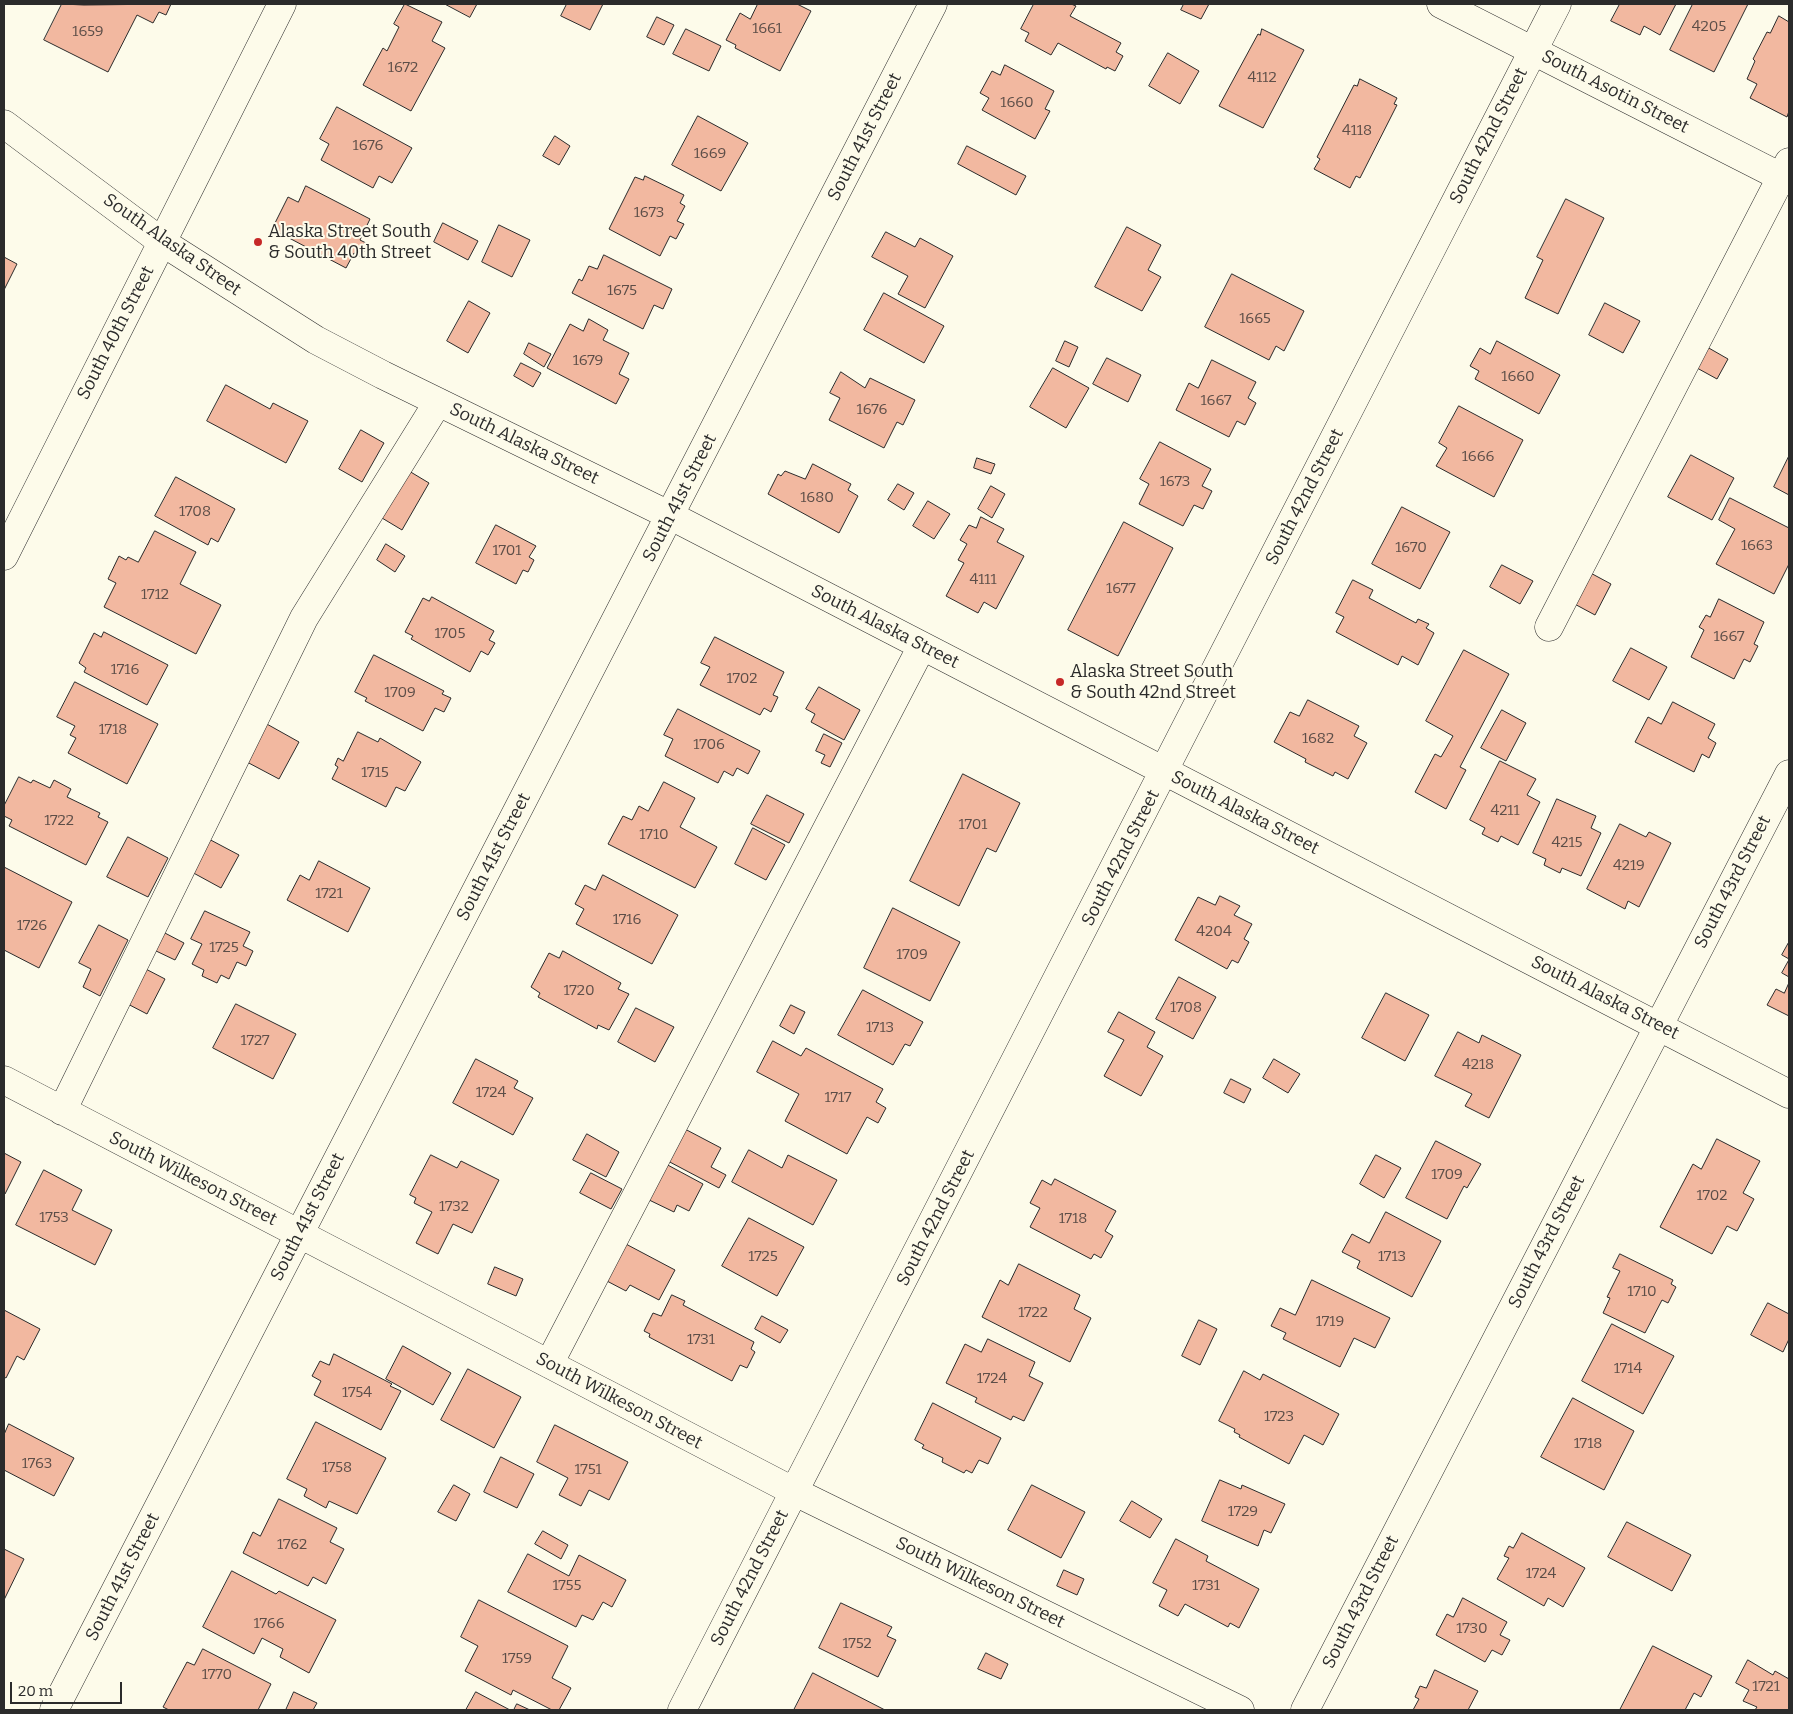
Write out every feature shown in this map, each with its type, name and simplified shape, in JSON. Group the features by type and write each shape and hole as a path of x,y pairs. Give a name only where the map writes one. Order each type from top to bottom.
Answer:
{"street":[{"name":"South 40th Street","path":"4,556 282,4"},
{"name":"South 41st Street","path":"54,1710 671,516 933,4"},
{"name":"South Asotin Street","path":"1441,4 1787,173"},
{"name":"South 42nd Street","path":"682,1710 1165,772 1557,4"},
{"name":"South Alaska Street","path":"4,124 162,242 316,340 671,516 1789,1094"},
{"path":"1550,627 1787,173"},
{"path":"62,1111 304,618 438,402"},
{"path":"549,1364 922,646"},
{"name":"South 43rd Street","path":"1304,1710 1789,774"},
{"name":"South Wilkeson Street","path":"4,1080 795,1492 1240,1710"}],"building":[{"path":"62,4 171,4 166,15 159,12 153,23 137,15 108,72 44,40"},
{"path":"405,4 442,22 432,41 445,48 411,111 363,85 383,48 387,51 399,27 394,24"},
{"path":"445,4 477,4 470,17"},
{"path":"567,4 603,4 590,30 561,16"},
{"path":"758,4 797,4 811,11 780,71 735,48 736,45 726,40 740,13 750,19"},
{"path":"1034,4 1071,4 1076,6 1070,16 1121,43 1116,52 1123,56 1115,71 1107,67 1106,69 1058,43 1051,55 1025,41 1029,33 1021,29"},
{"path":"1184,4 1209,4 1201,19 1181,10"},
{"path":"1620,4 1676,4 1660,35 1644,26 1640,35 1611,21"},
{"path":"1693,4 1748,4 1714,72 1670,50"},
{"path":"1779,16 1789,22 1789,111 1787,117 1750,98 1757,84 1747,79 1755,61 1753,59 1767,32 1770,33"},
{"path":"657,17 674,25 664,45 647,37"},
{"path":"686,29 721,46 709,71 673,54"},
{"path":"1262,29 1304,50 1263,128 1219,106"},
{"path":"1168,53 1199,71 1180,104 1149,86"},
{"path":"1005,65 1054,91 1045,109 1050,111 1035,139 982,110 989,98 980,93 992,71 1000,75"},
{"path":"1360,79 1397,98 1394,104 1397,105 1360,178 1356,176 1350,188 1314,169 1320,159 1317,157 1354,85 1357,86"},
{"path":"337,107 412,148 392,183 379,176 373,188 321,160 329,144 320,139"},
{"path":"698,116 748,143 721,191 672,165"},
{"path":"555,136 570,146 559,165 543,156"},
{"path":"967,146 1026,176 1016,195 958,164"},
{"path":"645,176 684,195 680,203 685,206 677,221 684,224 676,239 670,236 660,256 609,229 635,177 643,180"},
{"path":"306,186 370,219 360,240 368,244 361,257 354,253 346,268 272,229 288,197 298,202"},
{"path":"1566,199 1604,218 1558,314 1525,298 1543,260 1537,257"},
{"path":"443,223 478,241 468,260 434,242"},
{"path":"499,225 530,240 512,277 482,262"},
{"path":"1127,227 1161,245 1148,270 1161,277 1142,311 1095,287"},
{"path":"886,232 915,247 920,238 953,256 925,308 898,294 908,276 872,257"},
{"path":"604,255 672,289 663,309 654,305 643,329 572,293 579,279 582,281 589,266 597,269"},
{"path":"4,257 17,264 4,290"},
{"path":"1232,274 1304,311 1284,351 1276,346 1269,360 1205,327"},
{"path":"884,293 944,326 924,363 864,330"},
{"path":"469,301 490,313 468,353 447,341"},
{"path":"1605,303 1640,321 1623,353 1589,335"},
{"path":"589,319 608,330 603,340 629,353 619,374 629,379 616,404 547,368 570,324 583,331"},
{"path":"1065,341 1078,347 1069,367 1056,361"},
{"path":"1497,341 1560,375 1539,414 1475,379 1479,371 1470,366 1480,348 1490,354"},
{"path":"529,343 551,354 544,367 524,354"},
{"path":"1707,347 1728,359 1717,379 1697,368"},
{"path":"1107,358 1141,375 1128,402 1093,384"},
{"path":"1212,360 1256,382 1248,398 1256,403 1245,425 1237,421 1229,437 1176,410 1189,383 1198,388"},
{"path":"521,363 541,373 533,387 514,376"},
{"path":"1053,368 1089,388 1066,428 1030,407"},
{"path":"841,372 865,388 870,378 915,400 903,425 897,422 884,448 829,420 840,398 830,393"},
{"path":"226,385 270,409 273,403 308,421 286,463 207,421"},
{"path":"1459,406 1523,440 1494,497 1436,466 1447,448 1439,443"},
{"path":"361,430 384,443 362,482 339,469"},
{"path":"1160,442 1211,469 1202,486 1212,491 1203,509 1194,505 1183,526 1139,504 1149,484 1140,479"},
{"path":"1691,455 1734,478 1712,520 1668,497"},
{"path":"1789,456 1789,495 1774,487"},
{"path":"977,458 995,464 991,474 974,468"},
{"path":"813,464 851,484 848,490 858,496 839,533 768,494 778,474 781,476 785,471 805,479"},
{"path":"409,471 429,483 402,530 382,518"},
{"path":"176,477 235,509 218,542 211,538 208,545 155,516"},
{"path":"898,484 914,493 904,510 888,500"},
{"path":"991,486 1005,494 992,518 978,509"},
{"path":"1730,498 1789,528 1789,564 1774,594 1716,564 1735,529 1719,520"},
{"path":"928,501 950,514 934,539 913,526"},
{"path":"1402,507 1450,532 1420,589 1372,564"},
{"path":"981,517 1004,529 997,542 1024,556 996,609 984,602 978,613 946,596 964,563 958,560 967,544 960,540 969,525 976,528"},
{"path":"1124,522 1173,548 1118,656 1068,630"},
{"path":"496,525 536,546 529,557 534,560 528,572 523,570 516,584 476,563"},
{"path":"155,531 196,552 180,584 221,605 196,654 104,607 116,583 108,579 119,556 126,560 128,557 138,562"},
{"path":"386,544 405,556 395,572 377,560"},
{"path":"1502,565 1533,581 1520,604 1490,587"},
{"path":"1585,570 1611,584 1595,615 1569,601"},
{"path":"1353,580 1373,590 1369,598 1416,623 1418,619 1429,624 1426,628 1434,633 1418,665 1402,656 1398,665 1336,632 1344,617 1336,613"},
{"path":"432,597 494,631 489,640 495,643 488,655 481,651 470,672 411,639 413,636 405,632 423,598 429,601"},
{"path":"1719,599 1764,622 1754,644 1758,646 1750,662 1744,659 1734,679 1691,657 1704,630 1699,627 1706,615 1710,617"},
{"path":"104,632 168,665 147,705 84,672 86,668 79,663 94,633 101,637"},
{"path":"715,637 784,672 773,695 778,697 771,712 764,708 760,715 700,685 710,667 701,663"},
{"path":"1631,648 1667,667 1649,700 1613,681"},
{"path":"1464,650 1509,674 1460,767 1466,770 1446,809 1415,792 1435,754 1441,757 1453,736 1426,721"},
{"path":"374,655 444,691 442,694 451,698 444,712 435,708 423,731 365,701 367,698 355,692"},
{"path":"75,682 158,724 127,784 68,753 76,738 70,735 75,726 57,717"},
{"path":"819,687 860,710 844,740 811,722 815,714 806,709"},
{"path":"1308,700 1359,726 1354,736 1367,743 1348,779 1335,772 1333,776 1305,762 1306,759 1274,742 1290,712 1299,716"},
{"path":"1673,702 1715,724 1708,738 1716,743 1709,758 1702,754 1694,772 1635,742 1648,717 1661,724"},
{"path":"678,709 760,751 748,774 737,768 733,776 724,771 718,783 665,756 673,739 664,735"},
{"path":"1502,710 1526,723 1506,761 1481,748"},
{"path":"265,723 299,742 279,779 245,761"},
{"path":"358,732 378,742 380,738 421,762 405,791 396,787 386,807 332,779 338,767 335,765 338,758 343,761"},
{"path":"824,734 842,743 830,767 821,763 825,755 816,751"},
{"path":"1500,761 1536,779 1527,795 1540,802 1518,845 1501,836 1498,842 1482,834 1485,828 1470,820"},
{"path":"963,774 1020,803 996,852 987,848 959,906 910,881"},
{"path":"19,777 31,783 33,780 50,788 54,780 71,789 67,797 100,813 98,817 108,822 86,865 9,826 12,820 4,816 4,806"},
{"path":"664,782 695,798 680,827 717,847 695,888 608,844 623,816 632,820 639,806 648,811"},
{"path":"767,795 804,814 789,843 751,824"},
{"path":"1557,799 1596,816 1591,828 1601,833 1581,876 1562,868 1560,873 1544,865 1546,859 1533,853"},
{"path":"1620,824 1646,837 1649,832 1671,843 1639,907 1628,901 1625,909 1587,889"},
{"path":"753,828 785,845 766,880 735,864"},
{"path":"128,837 168,858 148,897 107,877"},
{"path":"205,837 239,855 221,888 188,870"},
{"path":"319,861 370,888 348,932 287,900 300,875 309,880"},
{"path":"4,867 72,902 39,968 4,950"},
{"path":"603,875 678,915 652,964 576,924 584,909 575,904 585,885 595,890"},
{"path":"1220,896 1240,906 1234,915 1252,924 1244,939 1249,942 1238,963 1232,960 1227,969 1175,940 1198,897 1215,905"},
{"path":"893,908 960,942 930,1001 864,968"},
{"path":"205,911 250,932 243,946 253,951 246,966 237,962 229,979 221,975 217,983 202,976 204,970 192,964 202,944 191,939"},
{"path":"99,925 128,940 100,996 83,987 91,969 79,963"},
{"path":"163,932 184,943 175,960 154,950"},
{"path":"1789,942 1789,959 1782,955"},
{"path":"563,951 621,983 618,989 629,994 609,1030 598,1025 597,1029 538,997 540,993 531,987 549,953 559,958"},
{"path":"1789,960 1789,977 1782,973"},
{"path":"140,966 165,979 147,1014 122,1001"},
{"path":"1179,977 1216,997 1193,1039 1156,1019"},
{"path":"1789,983 1789,1016 1767,1005 1776,989 1784,993"},
{"path":"863,990 923,1022 910,1046 905,1044 893,1065 838,1035"},
{"path":"1386,993 1429,1015 1405,1061 1362,1038"},
{"path":"236,1004 296,1034 273,1079 213,1048"},
{"path":"791,1005 805,1012 794,1034 780,1026"},
{"path":"636,1008 674,1027 655,1062 618,1042"},
{"path":"1119,1012 1155,1032 1147,1047 1163,1056 1141,1096 1104,1076 1124,1040 1108,1032"},
{"path":"1458,1032 1479,1043 1482,1035 1521,1055 1489,1118 1465,1106 1472,1094 1435,1076"},
{"path":"773,1041 801,1056 806,1048 883,1089 876,1102 886,1108 878,1123 867,1117 847,1154 785,1121 799,1094 757,1072"},
{"path":"476,1059 518,1081 514,1088 533,1098 513,1135 453,1103"},
{"path":"1274,1059 1300,1074 1288,1093 1263,1078"},
{"path":"1231,1079 1251,1089 1244,1103 1224,1093"},
{"path":"683,1128 721,1148 711,1167 726,1175 719,1188 666,1160"},
{"path":"587,1134 619,1152 606,1177 573,1160"},
{"path":"1717,1139 1760,1161 1743,1193 1754,1199 1737,1231 1727,1226 1712,1254 1660,1227 1693,1164 1701,1169"},
{"path":"1436,1141 1481,1164 1467,1188 1464,1186 1447,1219 1406,1198"},
{"path":"749,1150 782,1168 788,1155 837,1180 813,1225 732,1182"},
{"path":"4,1153 21,1162 5,1194 4,1193"},
{"path":"431,1155 457,1168 461,1161 499,1180 472,1233 453,1224 438,1254 416,1243 432,1212 414,1203 416,1198 410,1195"},
{"path":"1376,1155 1401,1168 1384,1198 1360,1184"},
{"path":"664,1163 703,1184 689,1211 677,1205 674,1212 645,1198"},
{"path":"44,1170 82,1190 72,1210 112,1230 95,1265 16,1225"},
{"path":"591,1173 622,1189 611,1209 580,1193"},
{"path":"1055,1179 1116,1211 1105,1231 1113,1236 1101,1258 1094,1254 1091,1259 1030,1227 1040,1208 1030,1203 1042,1180 1051,1185"},
{"path":"1386,1212 1441,1241 1412,1297 1357,1268 1360,1261 1342,1252 1352,1234 1369,1243"},
{"path":"749,1218 804,1247 777,1296 722,1266"},
{"path":"624,1243 675,1270 659,1300 630,1285 626,1291 605,1280"},
{"path":"1620,1254 1673,1280 1671,1284 1676,1287 1668,1303 1662,1300 1645,1333 1603,1313 1610,1298 1607,1297 1620,1271 1613,1268"},
{"path":"1019,1264 1080,1295 1074,1309 1091,1318 1070,1362 982,1317 1000,1280 1008,1285"},
{"path":"495,1267 523,1279 516,1296 488,1284"},
{"path":"1312,1280 1390,1318 1375,1348 1354,1338 1340,1367 1283,1339 1286,1333 1271,1326 1280,1308 1295,1315"},
{"path":"672,1295 685,1301 683,1305 754,1342 751,1349 755,1352 747,1368 740,1365 732,1381 649,1337 650,1334 644,1331 653,1313 661,1316"},
{"path":"1768,1303 1789,1314 1789,1339 1783,1352 1751,1335"},
{"path":"4,1310 40,1329 24,1360 17,1356 6,1378 4,1377"},
{"path":"762,1316 788,1330 780,1343 755,1329"},
{"path":"1199,1320 1217,1329 1200,1365 1182,1356"},
{"path":"1612,1324 1674,1356 1643,1414 1582,1381"},
{"path":"988,1339 1035,1362 1029,1376 1043,1383 1024,1421 1013,1416 1011,1420 975,1402 977,1398 946,1383 965,1344 981,1352"},
{"path":"403,1346 451,1373 433,1405 386,1379"},
{"path":"334,1354 392,1384 390,1386 401,1391 381,1430 314,1395 321,1381 312,1376 320,1361 329,1365"},
{"path":"468,1369 521,1397 494,1448 441,1420"},
{"path":"1244,1371 1260,1380 1263,1374 1339,1414 1323,1445 1304,1435 1289,1464 1239,1437 1240,1435 1234,1432 1235,1429 1219,1421"},
{"path":"1573,1398 1634,1431 1604,1490 1541,1457"},
{"path":"933,1403 1001,1438 988,1464 979,1460 972,1473 966,1470 964,1473 942,1462 943,1458 922,1448 924,1445 915,1440"},
{"path":"316,1422 386,1458 357,1514 329,1501 326,1508 304,1496 307,1489 287,1479"},
{"path":"9,1424 74,1458 54,1496 4,1470 4,1435"},
{"path":"555,1425 628,1462 609,1500 589,1490 581,1506 559,1495 568,1478 537,1462"},
{"path":"501,1457 534,1474 517,1508 484,1492"},
{"path":"1220,1480 1241,1489 1242,1485 1285,1504 1271,1533 1264,1530 1258,1546 1202,1521"},
{"path":"454,1485 470,1494 456,1521 438,1512"},
{"path":"1032,1485 1085,1512 1061,1558 1008,1530"},
{"path":"279,1499 337,1528 330,1542 344,1549 326,1584 313,1577 308,1586 243,1553 253,1532 260,1536"},
{"path":"1132,1501 1162,1519 1150,1538 1120,1521"},
{"path":"1627,1522 1691,1555 1672,1591 1608,1557"},
{"path":"543,1531 568,1545 561,1559 535,1544"},
{"path":"1522,1533 1585,1568 1563,1607 1548,1598 1544,1606 1497,1579 1509,1558 1504,1556 1509,1546 1513,1548"},
{"path":"1176,1539 1208,1556 1206,1561 1259,1589 1239,1628 1230,1623 1228,1627 1185,1604 1178,1616 1159,1606 1167,1590 1153,1583"},
{"path":"4,1549 24,1559 4,1600"},
{"path":"528,1554 569,1576 579,1555 626,1580 612,1607 603,1602 593,1620 582,1615 576,1627 508,1592"},
{"path":"1064,1570 1084,1579 1077,1595 1057,1586"},
{"path":"232,1571 276,1594 279,1591 336,1620 309,1673 280,1657 283,1649 262,1638 254,1654 203,1627"},
{"path":"1463,1598 1507,1622 1500,1635 1510,1640 1502,1655 1492,1650 1485,1662 1436,1635 1447,1614 1453,1617"},
{"path":"479,1600 568,1646 552,1678 571,1688 559,1710 552,1710 513,1690 511,1695 465,1671 478,1646 461,1637"},
{"path":"841,1603 892,1627 887,1636 896,1640 878,1677 819,1648"},
{"path":"1653,1646 1712,1676 1701,1697 1694,1693 1685,1710 1620,1710"},
{"path":"203,1649 271,1684 258,1710 169,1710 163,1707 187,1662 194,1665"},
{"path":"986,1653 1008,1664 1001,1679 978,1669"},
{"path":"1748,1660 1773,1675 1775,1671 1789,1679 1789,1710 1755,1710 1757,1707 1743,1701 1749,1690 1736,1683"},
{"path":"1435,1670 1478,1691 1468,1710 1413,1710 1419,1699 1415,1697 1420,1686 1426,1688"},
{"path":"813,1673 885,1710 794,1710"},
{"path":"294,1692 317,1703 313,1710 286,1710"},
{"path":"476,1692 510,1710 466,1710"},
{"path":"517,1704 530,1710 514,1710"}],"place":[{"name":"Alaska Street South & South 40th Street","path":"258,242"},
{"name":"Alaska Street South & South 42nd Street","path":"1060,682"}]}
